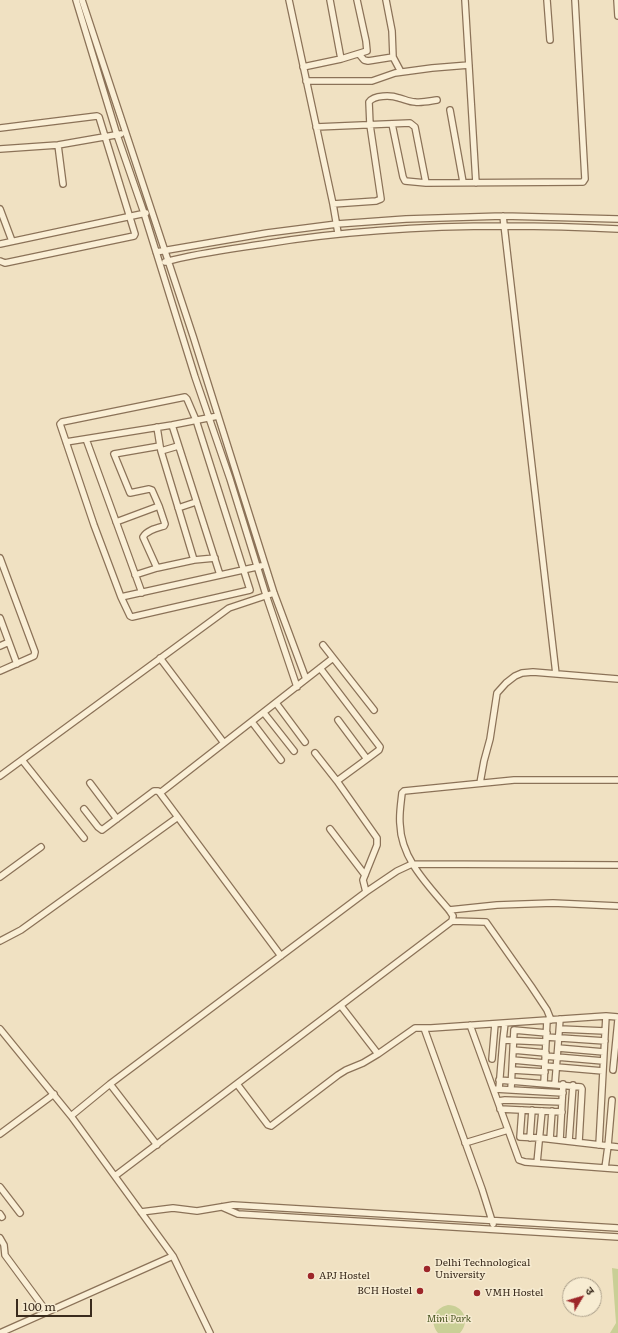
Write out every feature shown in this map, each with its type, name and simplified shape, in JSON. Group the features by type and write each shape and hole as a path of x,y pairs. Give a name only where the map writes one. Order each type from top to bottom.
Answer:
{"street":[{"path":"76,0 117,135 144,213 195,377 297,687"},
{"path":"82,0 193,336 274,593 306,679"},
{"path":"289,0 338,233"},
{"path":"330,0 341,59"},
{"path":"303,67 366,52 367,50 357,0"},
{"path":"386,0 392,31 393,57 401,72"},
{"path":"465,0 476,183"},
{"path":"547,0 550,40"},
{"path":"392,124 404,179 408,182 582,182 584,180 575,0"},
{"path":"617,0 618,16"},
{"path":"359,54 364,60 368,61 393,57"},
{"path":"306,81 372,81 389,74 401,72 469,65"},
{"path":"333,204 376,201 381,199 370,125 369,102 372,98 396,97 414,102 437,100"},
{"path":"450,110 463,182"},
{"path":"0,128 94,115 98,117 135,234 134,236 5,262 0,261"},
{"path":"316,127 408,123 415,127 426,183"},
{"path":"0,149 58,144 117,135 125,132"},
{"path":"58,144 63,184"},
{"path":"0,210 12,241"},
{"path":"0,244 151,212"},
{"path":"156,252 267,233 337,224 406,219 503,216 618,219"},
{"path":"503,216 556,674"},
{"path":"160,264 234,248 338,233 466,226 530,225 618,229"},
{"path":"185,396 188,398 196,420 250,588 248,591 134,618 130,616 121,597 60,426 62,422 185,396"},
{"path":"66,442 218,416"},
{"path":"172,425 220,575"},
{"path":"157,427 161,448 194,560"},
{"path":"86,439 142,593"},
{"path":"157,568 144,534 165,525 165,521 152,490 149,489 130,493 114,454 178,446"},
{"path":"178,508 196,502"},
{"path":"116,522 159,506"},
{"path":"0,558 35,652 34,656 0,671"},
{"path":"136,575 157,568 194,560 215,558"},
{"path":"121,597 258,566 266,566"},
{"path":"0,776 229,608 274,593"},
{"path":"0,620 17,664"},
{"path":"0,646 9,642"},
{"path":"323,645 374,710"},
{"path":"160,658 224,743"},
{"path":"160,793 334,658"},
{"path":"320,668 380,747 379,750 337,781"},
{"path":"480,783 490,739 498,691 512,678 522,673 533,672 618,679"},
{"path":"276,704 306,742"},
{"path":"264,713 294,751"},
{"path":"338,720 367,759"},
{"path":"252,722 281,760"},
{"path":"315,753 337,781 377,838 377,845 363,880 365,888"},
{"path":"22,760 84,838"},
{"path":"452,921 453,916 449,910 412,864 406,852 400,824 402,792 521,780 618,780"},
{"path":"90,783 117,819"},
{"path":"84,809 100,829 117,819 154,791 158,791 281,956"},
{"path":"0,941 21,930 178,817"},
{"path":"330,829 365,875"},
{"path":"0,877 41,847"},
{"path":"71,1116 110,1084 281,956 365,888 412,864 618,865"},
{"path":"449,910 497,905 553,903 618,906"},
{"path":"115,1176 342,1006 452,921 486,922 547,1010 549,1020 546,1037 544,1083"},
{"path":"342,1006 378,1054"},
{"path":"237,1084 268,1126 271,1126 338,1075 378,1054 415,1028 606,1016 618,1017"},
{"path":"598,1145 606,1016"},
{"path":"555,1084 560,1019"},
{"path":"613,1070 618,1020"},
{"path":"511,1089 515,1022"},
{"path":"496,1089 499,1080 505,1023"},
{"path":"492,1059 495,1024"},
{"path":"470,1025 496,1089 500,1109 518,1158 521,1161 618,1169"},
{"path":"424,1028 493,1221 494,1230"},
{"path":"0,1029 71,1116 173,1256 210,1333"},
{"path":"560,1029 605,1031"},
{"path":"514,1030 546,1037 604,1041"},
{"path":"504,1040 546,1037"},
{"path":"558,1048 604,1052"},
{"path":"513,1050 603,1061"},
{"path":"513,1060 545,1067"},
{"path":"512,1070 557,1067 603,1071"},
{"path":"499,1080 580,1086 582,1089 579,1142"},
{"path":"110,1084 157,1145"},
{"path":"560,1140 563,1084"},
{"path":"569,1141 573,1085"},
{"path":"496,1089 563,1093"},
{"path":"0,1134 54,1094"},
{"path":"605,1168 612,1100"},
{"path":"498,1101 562,1102"},
{"path":"500,1109 562,1112"},
{"path":"520,1137 522,1110"},
{"path":"530,1138 532,1110"},
{"path":"537,1163 542,1111"},
{"path":"550,1139 552,1111"},
{"path":"465,1143 508,1130"},
{"path":"512,1142 520,1137 618,1147"},
{"path":"0,1187 20,1213"},
{"path":"141,1212 174,1208 197,1210 240,1206 618,1228"},
{"path":"222,1207 238,1214 618,1237"},
{"path":"0,1238 4,1245 5,1255 46,1312"},
{"path":"1,1330 46,1312 173,1256"}],"green space":[{"path":"612,1268 618,1269 618,1333 610,1333 616,1323"},
{"name":"Mini Park","path":"448,1305 458,1308 464,1314 465,1324 460,1333 438,1333 435,1329 434,1316 436,1312"}],"place":[{"name":"Delhi Technological University","path":"427,1269"},
{"name":"APJ Hostel","path":"311,1276"},
{"name":"BCH Hostel","path":"420,1291"},
{"name":"VMH Hostel","path":"477,1293"}]}
